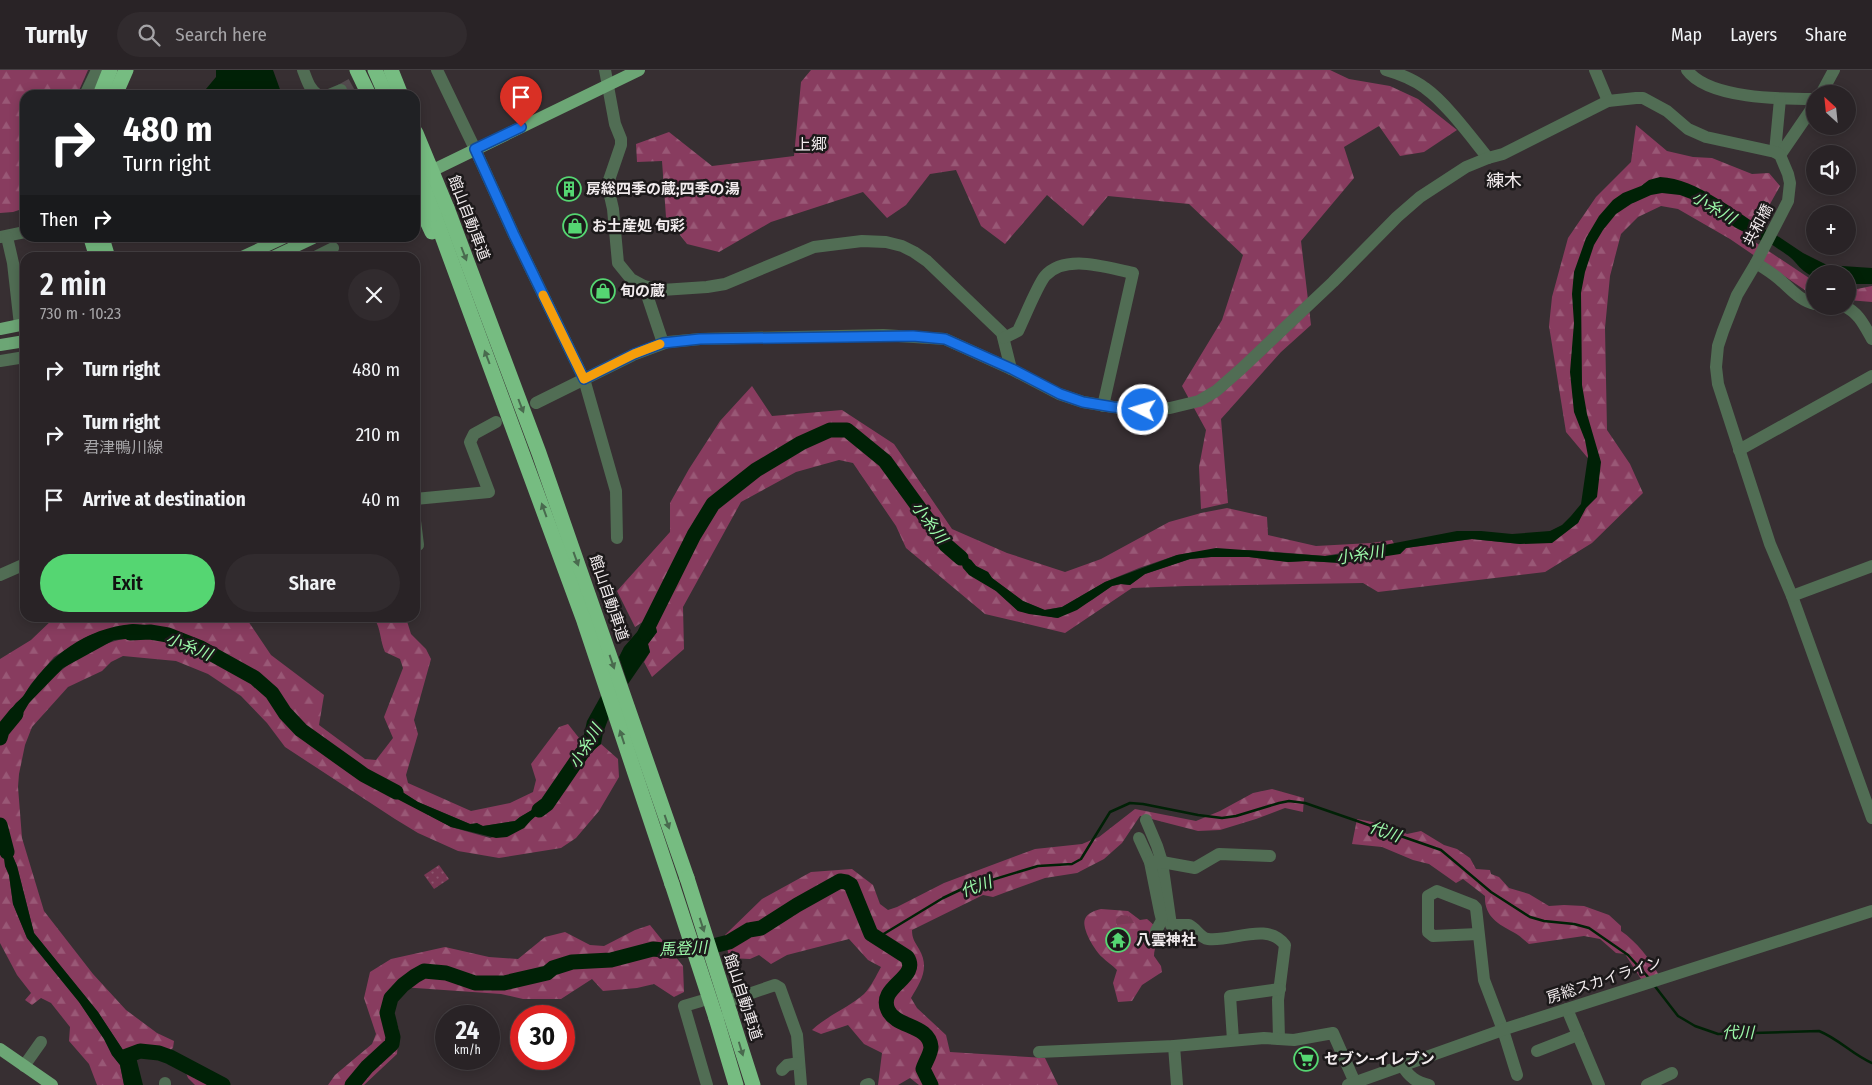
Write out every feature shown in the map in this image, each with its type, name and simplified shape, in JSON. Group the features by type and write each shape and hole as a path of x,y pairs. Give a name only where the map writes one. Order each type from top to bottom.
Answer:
{"highway":[{"path":"102,90 110,70"},
{"path":"117,90 126,70"},
{"path":"357,70 367,90"},
{"path":"375,70 384,90"},
{"path":"391,70 399,90"},
{"name":"館山自動車道","path":"420,148 435,213 474,321 590,619"},
{"name":"館山自動車道","path":"420,184 435,213 539,453 590,619 679,881 727,1010 752,1085"},
{"path":"420,200 435,213"},
{"name":"館山自動車道","path":"727,1010 736,1085"}],"main road":[{"path":"420,174 639,70"},
{"path":"253,252 274,242"},
{"path":"284,252 305,242"},
{"path":"0,329 20,325"},
{"path":"0,345 20,342"},
{"path":"0,1049 52,1085"}],"street":[{"path":"87,90 97,70"},
{"path":"303,70 312,90"},
{"path":"437,70 584,379 616,491 617,538"},
{"path":"606,70 615,124 621,139 621,145 608,187 618,263 631,279 644,286 662,290 708,287 725,284 814,247 862,241 886,242 908,249 927,261 1002,333 1012,369"},
{"path":"1386,70 1405,76 1426,88 1488,158"},
{"path":"1595,70 1608,101"},
{"path":"1687,70 1692,77 1724,92 1780,99 1806,99"},
{"path":"1826,85 1834,70"},
{"path":"536,403 634,354 663,343 700,339 913,336 945,339 1012,369 1060,394 1083,402 1143,410 1170,408 1199,401 1216,391 1334,282 1397,217 1420,197 1466,167 1503,154 1608,101 1643,98 1667,111 1688,129 1706,137 1778,153"},
{"path":"1778,153 1780,99"},
{"path":"1778,153 1806,116"},
{"name":"共和橋","path":"1778,153 1787,168 1790,183 1787,205 1737,295 1718,346 1716,367 1718,384 1770,544 1792,596 1872,818"},
{"path":"20,233 4,237 13,263 20,311"},
{"path":"1757,261 1806,301"},
{"path":"1004,338 1018,332 1044,277 1055,268 1083,262 1133,273 1103,406"},
{"path":"644,286 663,343"},
{"path":"1856,313 1861,318 1872,339"},
{"path":"0,361 20,358"},
{"path":"1739,450 1872,376"},
{"path":"420,499 489,492 470,442 474,434 496,422"},
{"path":"0,574 20,566"},
{"path":"1792,596 1872,566"},
{"path":"1146,820 1155,841 1162,920 1156,931"},
{"path":"1140,838 1156,862 1171,925 1189,925 1204,938 1215,939 1268,933 1279,938 1285,945 1278,1000 1279,1039"},
{"path":"1156,862 1195,868 1219,854 1270,856"},
{"path":"1478,934 1434,936 1428,932 1428,896 1438,891 1473,904 1476,908 1484,980 1503,1030 1517,1075"},
{"name":"房総スカイライン","path":"1353,1084 1503,1030 1872,911"},
{"path":"727,1010 775,986 780,988 797,1035 801,1085"},
{"path":"1233,1040 1230,996 1280,988"},
{"path":"701,1001 684,1006 707,1085"},
{"path":"1568,1009 1598,1085"},
{"path":"1039,1052 1174,1046 1233,1040 1294,1040 1333,1033 1353,1084"},
{"path":"1537,1052 1578,1036"},
{"path":"24,1066 41,1042"},
{"path":"1174,1046 1177,1085"},
{"path":"782,1070 787,1065 799,1064"},
{"path":"1402,1065 1408,1076 1420,1083 1429,1085"},
{"path":"1647,1085 1672,1073"}],"green space":[{"path":"0,70 88,70 79,90 20,90 20,210 0,213"},
{"path":"811,70 1330,70 1349,79 1390,86 1418,99 1457,130 1424,152 1400,156 1379,126 1344,147 1354,178 1301,241 1311,325 1281,352 1221,419 1228,503 1201,509 1199,467 1206,430 1182,386 1222,320 1243,255 1189,204 1108,196 1083,226 1047,195 1005,244 981,226 956,170 930,174 906,205 887,218 863,192 771,222 719,252 687,244 666,217 662,161 637,162 636,144 669,132 712,166 794,156 801,82"},
{"path":"1636,125 1667,151 1693,157 1712,158 1752,174 1769,173 1780,186 1760,222 1755,242 1806,276 1806,291 1730,239 1678,209 1661,206 1638,217 1621,234 1610,276 1605,328 1607,430 1630,464 1643,493 1592,543 1545,572 1378,592 1363,583 1132,588 1065,633 985,614 906,548 896,526 853,463 839,460 796,472 741,502 683,607 684,649 652,677 644,662 650,652 648,644 657,632 655,623 650,617 635,627 617,591 670,532 670,503 689,469 720,421 752,386 772,416 842,410 894,444 952,529 1007,553 1065,572 1101,559 1169,522 1227,508 1267,517 1268,535 1316,546 1392,540 1400,554 1406,548 1472,539 1520,544 1578,523 1597,469 1566,432 1549,326 1552,297 1568,238 1596,197 1631,162","holes":["947,546 971,560 976,566 988,572 992,578 1023,601 1044,610 1062,607 1105,582 1139,568 1177,555 1194,552 1250,550 1325,556 1341,553 1358,561 1341,563 1288,562 1249,557 1190,559 1145,574 1130,585 1112,586 1092,600 1057,618 1018,611 996,591 963,568 961,561"]},
{"path":"1872,286 1872,302 1856,301 1857,289"},
{"path":"50,622 249,622 271,655 324,695 319,725 365,759 376,760 393,738 384,717 403,668 400,659 385,652 376,622 407,622 411,634 426,649 431,659 414,720 418,734 406,775 408,783 471,811 510,803 533,792 536,780 531,764 559,727 568,724 583,743 580,753 571,768 584,762 589,754 601,744 618,759 619,777 599,811 576,838 561,848 499,858 458,851 418,833 395,819 285,747 267,723 241,696 208,674 176,661 123,656 111,662 102,671 68,687 32,727 25,745 18,787 22,838 44,911 93,974 126,1010 157,1033 174,1041 173,1048 167,1052 153,1045 133,1052 123,1050 98,1012 34,933 17,866 3,833 5,866 9,875 13,904 27,938 79,1002 120,1065 124,1085 97,1085 89,1064 69,1041 70,1027 51,1003 41,998 32,1005 25,1000 31,993 17,975 0,943 0,659 31,640","holes":["133,624 145,625 137,638 122,639 92,650 63,669 50,680 16,721 6,729 4,723 8,713 54,657 88,636 116,627","379,783 396,788 418,802 470,824 483,826 515,821 537,807 540,801 538,813 524,828 490,838 451,827 401,800"]},
{"path":"1272,789 1304,798 1303,812 1285,808 1220,830 1198,831 1140,816 1122,843 1104,859 1077,873 1045,878 993,897 983,895 912,930 914,940 924,962 924,968 921,980 911,998 917,1008 946,1035 950,1052 1045,1058 1058,1085 919,1085 910,1078 898,1085 878,1085 882,1053 864,1044 848,1025 821,1034 812,1030 864,994 881,967 868,960 849,939 787,955 771,964 759,955 750,959 729,958 725,935 762,899 811,872 852,869 873,885 880,904 888,910 944,883 1035,849 1082,844 1099,837 1135,809 1196,821 1220,811 1253,793"},
{"path":"1357,819 1388,825 1407,834 1421,831 1444,845 1457,849 1470,858 1476,869 1490,870 1491,874 1499,877 1509,888 1529,894 1549,906 1584,906 1609,915 1621,926 1621,931 1642,951 1659,975 1641,979 1625,954 1616,953 1600,939 1584,936 1529,944 1493,919 1487,909 1485,896 1463,879 1456,883 1429,864 1413,860 1382,847 1352,844"},
{"path":"439,865 449,879 434,889 424,875"},
{"path":"1101,909 1128,911 1140,920 1147,919 1159,933 1154,956 1161,966 1162,972 1142,985 1132,1001 1118,1002 1113,983 1117,970 1092,945 1085,928 1086,917 1092,912"},
{"path":"1121,915 1130,916 1134,923 1116,925 1116,919"},
{"path":"650,925 683,966 684,992 674,997 654,984 637,988 603,991 592,979 561,999 523,999 501,994 401,987 391,1005 399,1030 397,1054 364,1085 328,1085 335,1075 372,1044 376,1034 364,998 370,972 391,959 445,947 489,957 518,959 545,937 565,932 590,945 604,946 635,930"},
{"path":"185,1070 213,1085 195,1085 188,1078"}],"water":[{"path":"216,70 273,70 280,90 205,90 216,77"},
{"path":"1660,177 1674,179 1702,190 1768,231 1762,241 1736,228 1696,201 1680,195 1662,193 1651,195 1631,204 1616,214 1603,230 1594,245 1585,272 1581,293 1582,385 1587,414 1601,462 1597,497 1586,508 1578,523 1552,543 1520,544 1472,539 1406,548 1400,554 1342,563 1288,562 1249,557 1190,559 1145,574 1130,585 1112,586 1077,610 1058,618 1018,611 996,591 969,575 963,568 961,561 946,545 988,572 992,578 1023,601 1045,610 1062,607 1105,582 1177,555 1216,548 1325,556 1355,553 1364,549 1457,531 1512,534 1550,531 1562,525 1581,504 1588,456 1585,440 1574,412 1570,372 1574,323 1572,294 1574,272 1586,238 1599,216 1613,200 1649,180"},
{"path":"1776,235 1806,255 1827,265 1806,265 1806,272 1790,257 1771,244"},
{"path":"1856,267 1872,268 1872,284 1856,284"},
{"path":"653,616 657,632 648,644 650,652 628,684 619,657 624,647 650,617"},
{"path":"133,624 145,625 150,632 137,638 114,640 63,668 29,703 19,720 4,732 1,730 14,706 57,656 70,646 99,631"},
{"path":"602,694 609,717 601,744 580,764 571,769 580,753 587,721"},
{"path":"379,783 396,788 418,802 470,824 477,823 483,826 515,821 537,807 540,801 550,794 553,795 550,804 524,828 507,837 496,838 451,827 378,789"},
{"path":"3,833 17,866 34,933 98,1012 123,1050 135,1053 143,1085 124,1085 120,1065 112,1055 104,1039 79,1002 27,938 13,904 9,875 5,866 1,834"}],"waterway":[{"name":"小糸川","path":"645,633 694,535 713,504 756,470 801,443 830,430 847,430 885,461 946,545 961,558"},
{"name":"小糸川","path":"130,633 150,632 168,635 201,648 255,678 272,693 285,713 301,730 364,775 396,792"},
{"name":"小糸川","path":"0,738 2,731 16,714"},
{"name":"小糸川","path":"539,810 547,804 582,753"},
{"name":"代川","path":"877,938 943,898 962,889 1038,866 1072,864 1081,859 1110,812 1130,803 1222,818 1236,816 1289,801 1305,803 1441,850 1491,892 1530,917 1589,928 1628,955 1649,978"},
{"name":"小糸川","path":"0,825 7,852"},
{"name":"馬登川","path":"352,1085 367,1067 392,1044 393,1037 387,1013 391,998 403,985 424,971 446,973 475,983 504,983 547,973 553,968 572,962 611,960 653,949 674,951 705,948 729,942 749,930 761,928 840,881 851,885 871,934 907,957 910,964 908,971 888,995 886,1002 892,1016 919,1030 929,1040 931,1050 923,1069 931,1085"},
{"name":"代川","path":"1654,985 1678,1016 1695,1026 1718,1034 1819,1031 1872,1063"},
{"name":"馬登川","path":"124,1057 140,1051 159,1053 223,1085"}],"tunnel":[{"path":"341,90 378,70"}],"slow traffic":[{"path":"543,295 584,379 634,354 660,344"}],"place":[{"name":"房総四季の蔵;四季の湯","path":"569,189"},
{"name":"お土産処 旬彩","path":"575,226"},
{"name":"旬の蔵","path":"603,291"},
{"name":"八雲神社","path":"1118,940"},
{"name":"セブン-イレブン","path":"1306,1059"}],"district":[{"name":"上郷","path":"811,144"},
{"name":"練木","path":"1504,181"}],"route":[{"path":"521,127 475,149 514,235 584,379 634,354 668,342 700,339 913,336 945,339 1012,369 1060,394 1083,402 1143,410"}]}
